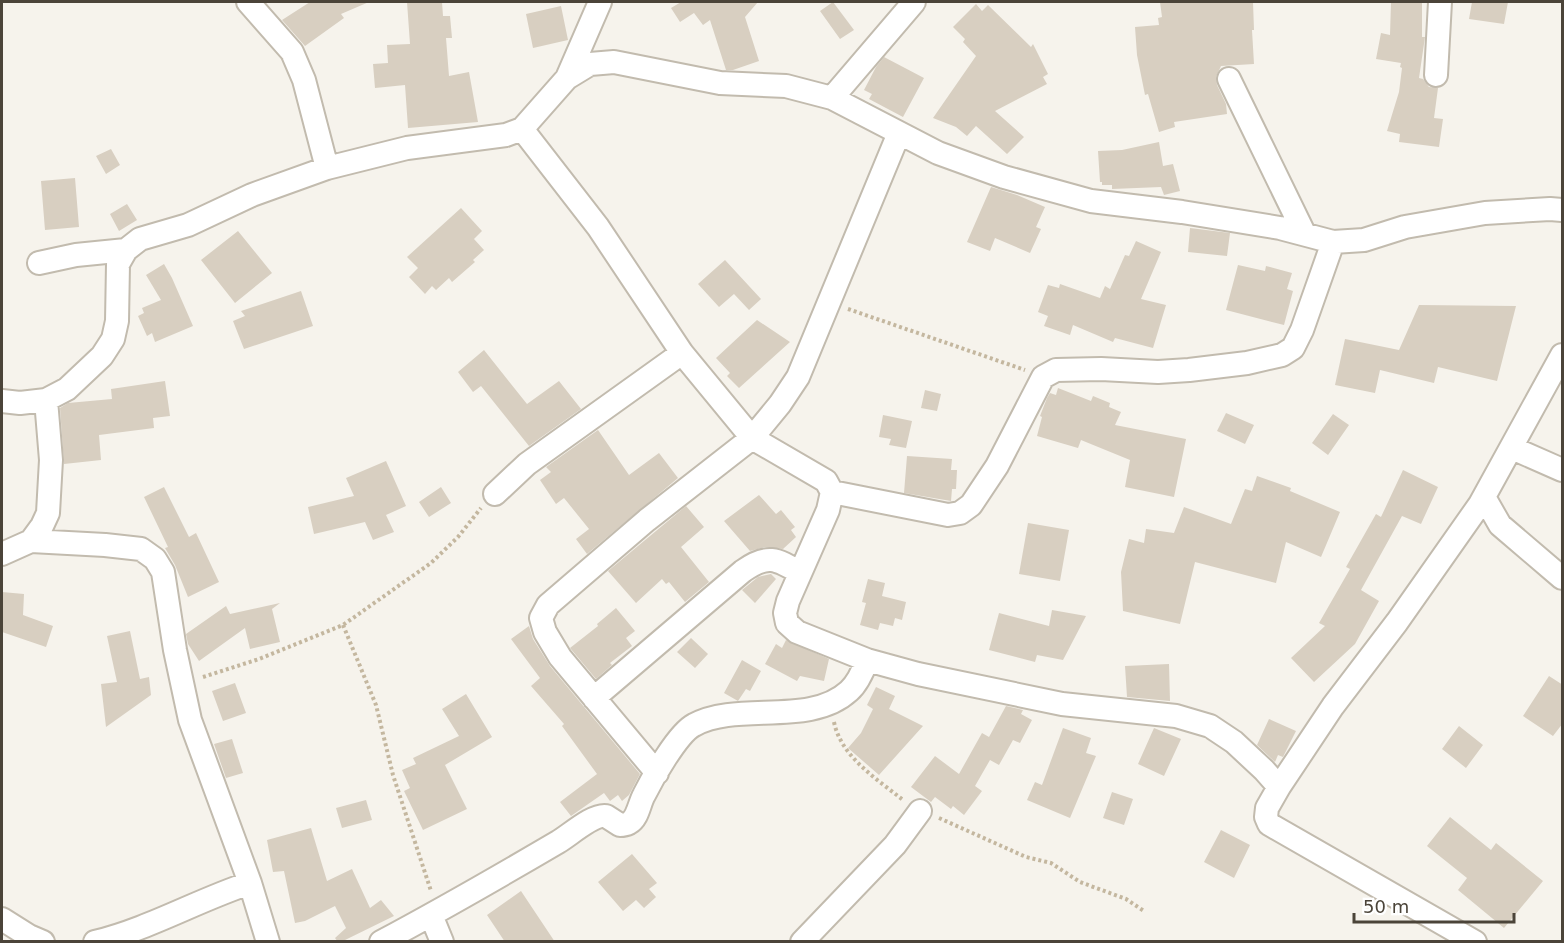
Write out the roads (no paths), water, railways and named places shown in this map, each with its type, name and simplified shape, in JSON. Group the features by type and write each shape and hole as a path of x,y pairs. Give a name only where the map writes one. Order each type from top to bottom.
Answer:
{"street":[{"path":"248,2 292,52 304,80 327,168"},
{"path":"567,78 600,2"},
{"path":"832,98 914,2"},
{"path":"1436,75 1440,2"},
{"path":"2,401 20,403 46,400 67,389 102,356 113,339 117,321 118,264 126,250 140,239 188,225 252,195 327,168 407,148 506,135 522,129 567,78 590,64 614,62 720,84 786,86 832,98 938,153 1004,177 1091,201 1182,212 1304,233 1333,242 1364,240 1405,227 1485,213 1563,210"},
{"path":"1229,80 1304,233"},
{"path":"522,129 598,227 682,353 752,438 826,481 832,492 828,510 785,613 787,623 797,632 867,660 918,674 1062,704 1176,716 1199,722 1210,726 1234,742 1279,787"},
{"path":"657,773 560,657 545,632 541,618 548,605 647,520 752,438 780,404 798,377 899,133"},
{"path":"832,492 948,515 960,513 971,505 997,466 1043,377 1056,370 1101,369 1158,372 1189,370 1247,363 1282,355 1293,348 1302,330 1333,242"},
{"path":"39,263 76,255 126,250"},
{"path":"495,494 527,464 682,353"},
{"path":"1475,942 1269,824 1266,817 1267,808 1333,706 1397,622 1484,497 1563,355"},
{"path":"31,541 48,513 51,460 46,400"},
{"path":"1512,448 1563,471"},
{"path":"1484,497 1500,525 1563,578"},
{"path":"1461,531 1500,525"},
{"path":"2,554 31,541 141,549 155,559 163,572 190,720 250,883 268,942"},
{"path":"594,698 757,561 769,559 783,562 800,573"},
{"path":"381,942 435,913 597,817 606,816 620,825 628,824 634,818 644,795 677,741 692,726 719,716 800,710 831,703 849,691 860,677 867,660"},
{"path":"802,942 895,845 920,811"},
{"path":"95,942 116,937 217,894 250,883"},
{"path":"435,913 442,942"},
{"path":"2,919 43,942"}]}
